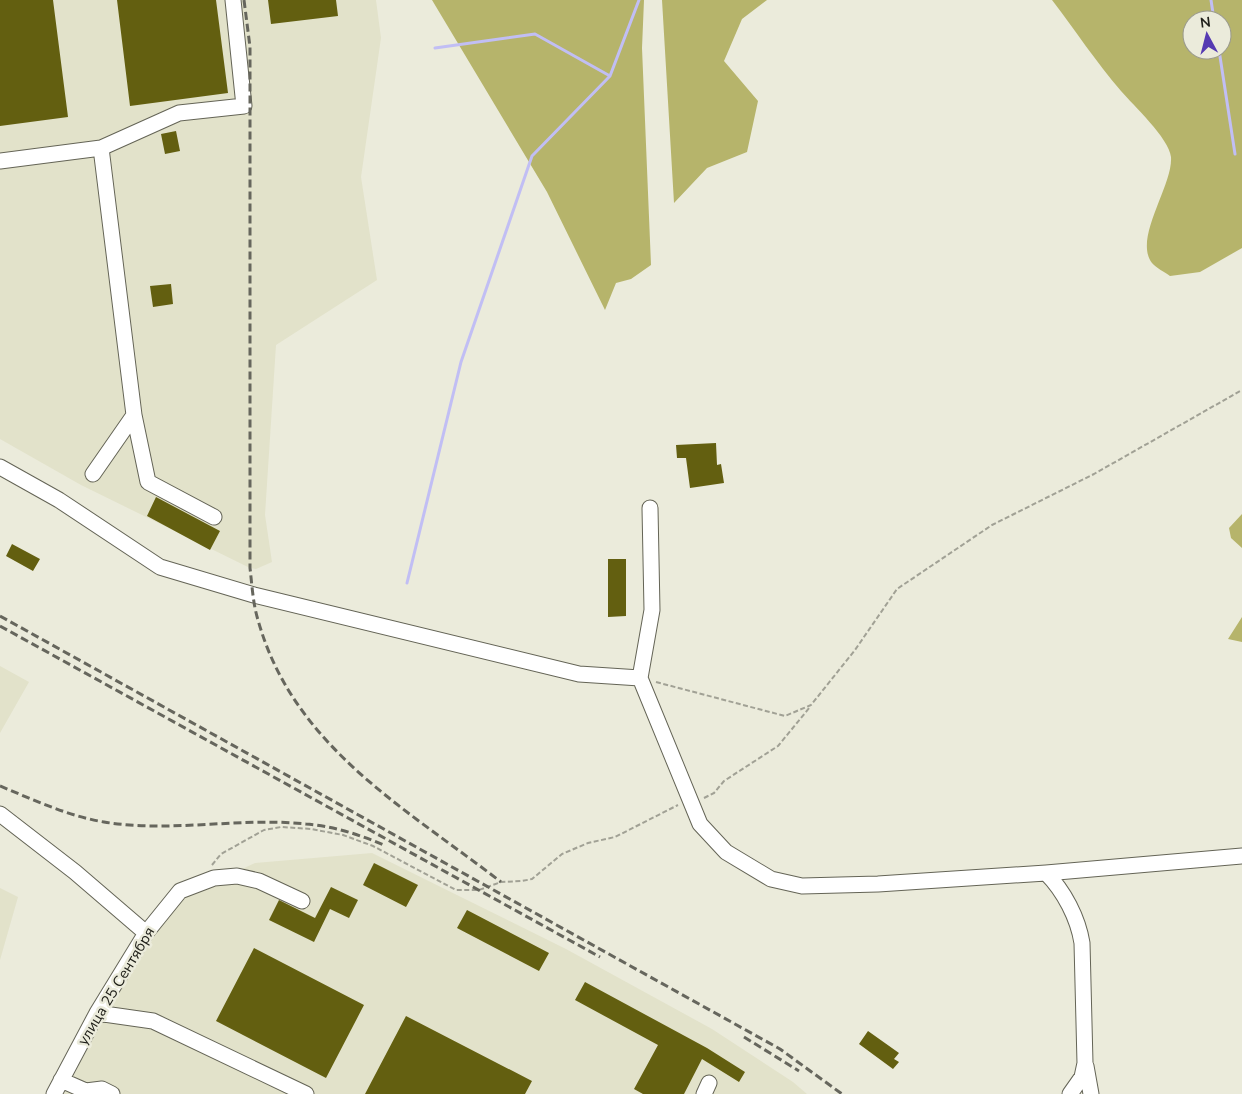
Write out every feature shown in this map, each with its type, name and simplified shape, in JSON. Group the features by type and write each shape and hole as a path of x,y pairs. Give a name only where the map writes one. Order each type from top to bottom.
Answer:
{"street":[{"path":"0,161 101,148 179,112 244,106 233,0"},
{"path":"101,148 134,415 148,482 214,517"},
{"path":"93,474 134,415"},
{"path":"0,467 59,500 160,567 254,595 579,674 640,678"},
{"path":"650,508 652,610 640,678 700,824 726,852 771,879 802,886 878,884 1046,873 1242,856"},
{"path":"0,814 75,872 146,933"},
{"path":"1046,873 1060,889 1081,934 1085,1063 1091,1094"},
{"name":"улица 25 Сентября","path":"54,1094 97,1013 146,933 180,891 214,878 237,876 259,881 302,901"},
{"path":"97,1013 153,1021 306,1094"},
{"path":"1070,1094 1082,1077 1085,1063"},
{"path":"62,1080 86,1091 102,1089 112,1094"}],"path":[{"path":"198,883 221,854 264,830 281,827 311,829 343,835 373,846 456,890 479,890 501,882 532,879 562,854 588,843 615,837 664,810 708,797 724,781 778,746 855,650 897,589 992,525 1094,474 1242,390"},
{"path":"640,678 785,716 811,706"}],"shaded area":[{"path":"0,0 376,0 381,38 361,177 377,280 276,345 265,515 272,562 256,569 250,568 81,485 0,439"},
{"path":"432,0 644,0 642,48 651,265 631,279 616,283 605,310 547,192"},
{"path":"662,0 767,0 742,19 724,61 758,101 747,152 707,168 674,203"},
{"path":"1052,0 1242,0 1242,248 1200,272 1170,276 1152,263 1147,252 1147,240 1170,169 1171,157 1169,149 1157,131 1103,69"},
{"path":"1242,514 1242,548 1231,538 1229,528"},
{"path":"1242,617 1242,642 1228,639"},
{"path":"0,666 29,682 0,733"},
{"path":"372,853 566,949 712,1029 793,1082 807,1094 64,1094 127,972 184,896 255,863"},
{"path":"0,888 18,897 0,960"}],"building":[{"path":"0,0 53,0 68,117 0,126"},
{"path":"117,0 216,0 228,93 130,106"},
{"path":"268,0 336,0 338,16 271,24"},
{"path":"176,131 180,151 165,154 161,134"},
{"path":"171,284 173,304 153,307 150,286"},
{"path":"716,443 717,465 721,464 724,483 690,488 686,458 677,458 676,445"},
{"path":"156,497 220,531 210,550 147,516"},
{"path":"12,544 40,559 33,571 6,556"},
{"path":"608,559 626,559 626,616 608,617"},
{"path":"374,863 418,885 406,907 363,885"},
{"path":"331,887 358,900 349,918 330,909 314,942 269,920 279,900 315,918"},
{"path":"467,910 549,953 539,971 457,928"},
{"path":"254,948 364,1005 326,1078 216,1021"},
{"path":"585,982 707,1048 745,1072 739,1082 702,1059 684,1094 643,1094 634,1089 658,1045 575,1000"},
{"path":"406,1016 532,1081 525,1094 365,1094"},
{"path":"868,1031 899,1053 894,1059 899,1062 893,1069 859,1044"}],"waterway":[{"path":"407,583 461,362 532,156 610,76 639,0"},
{"path":"1211,0 1212,10"},
{"path":"435,48 535,34 610,76"},
{"path":"1221,60 1235,154"}],"railway":[{"path":"244,0 250,47 250,568 258,620 275,664 297,704 325,738 356,770 391,799 501,882"},
{"path":"0,616 780,1049 842,1094"},
{"path":"0,626 600,957"},
{"path":"0,786 64,812 104,822 154,826 256,822 306,824 347,832 386,846"},
{"path":"744,1037 799,1071"}]}
